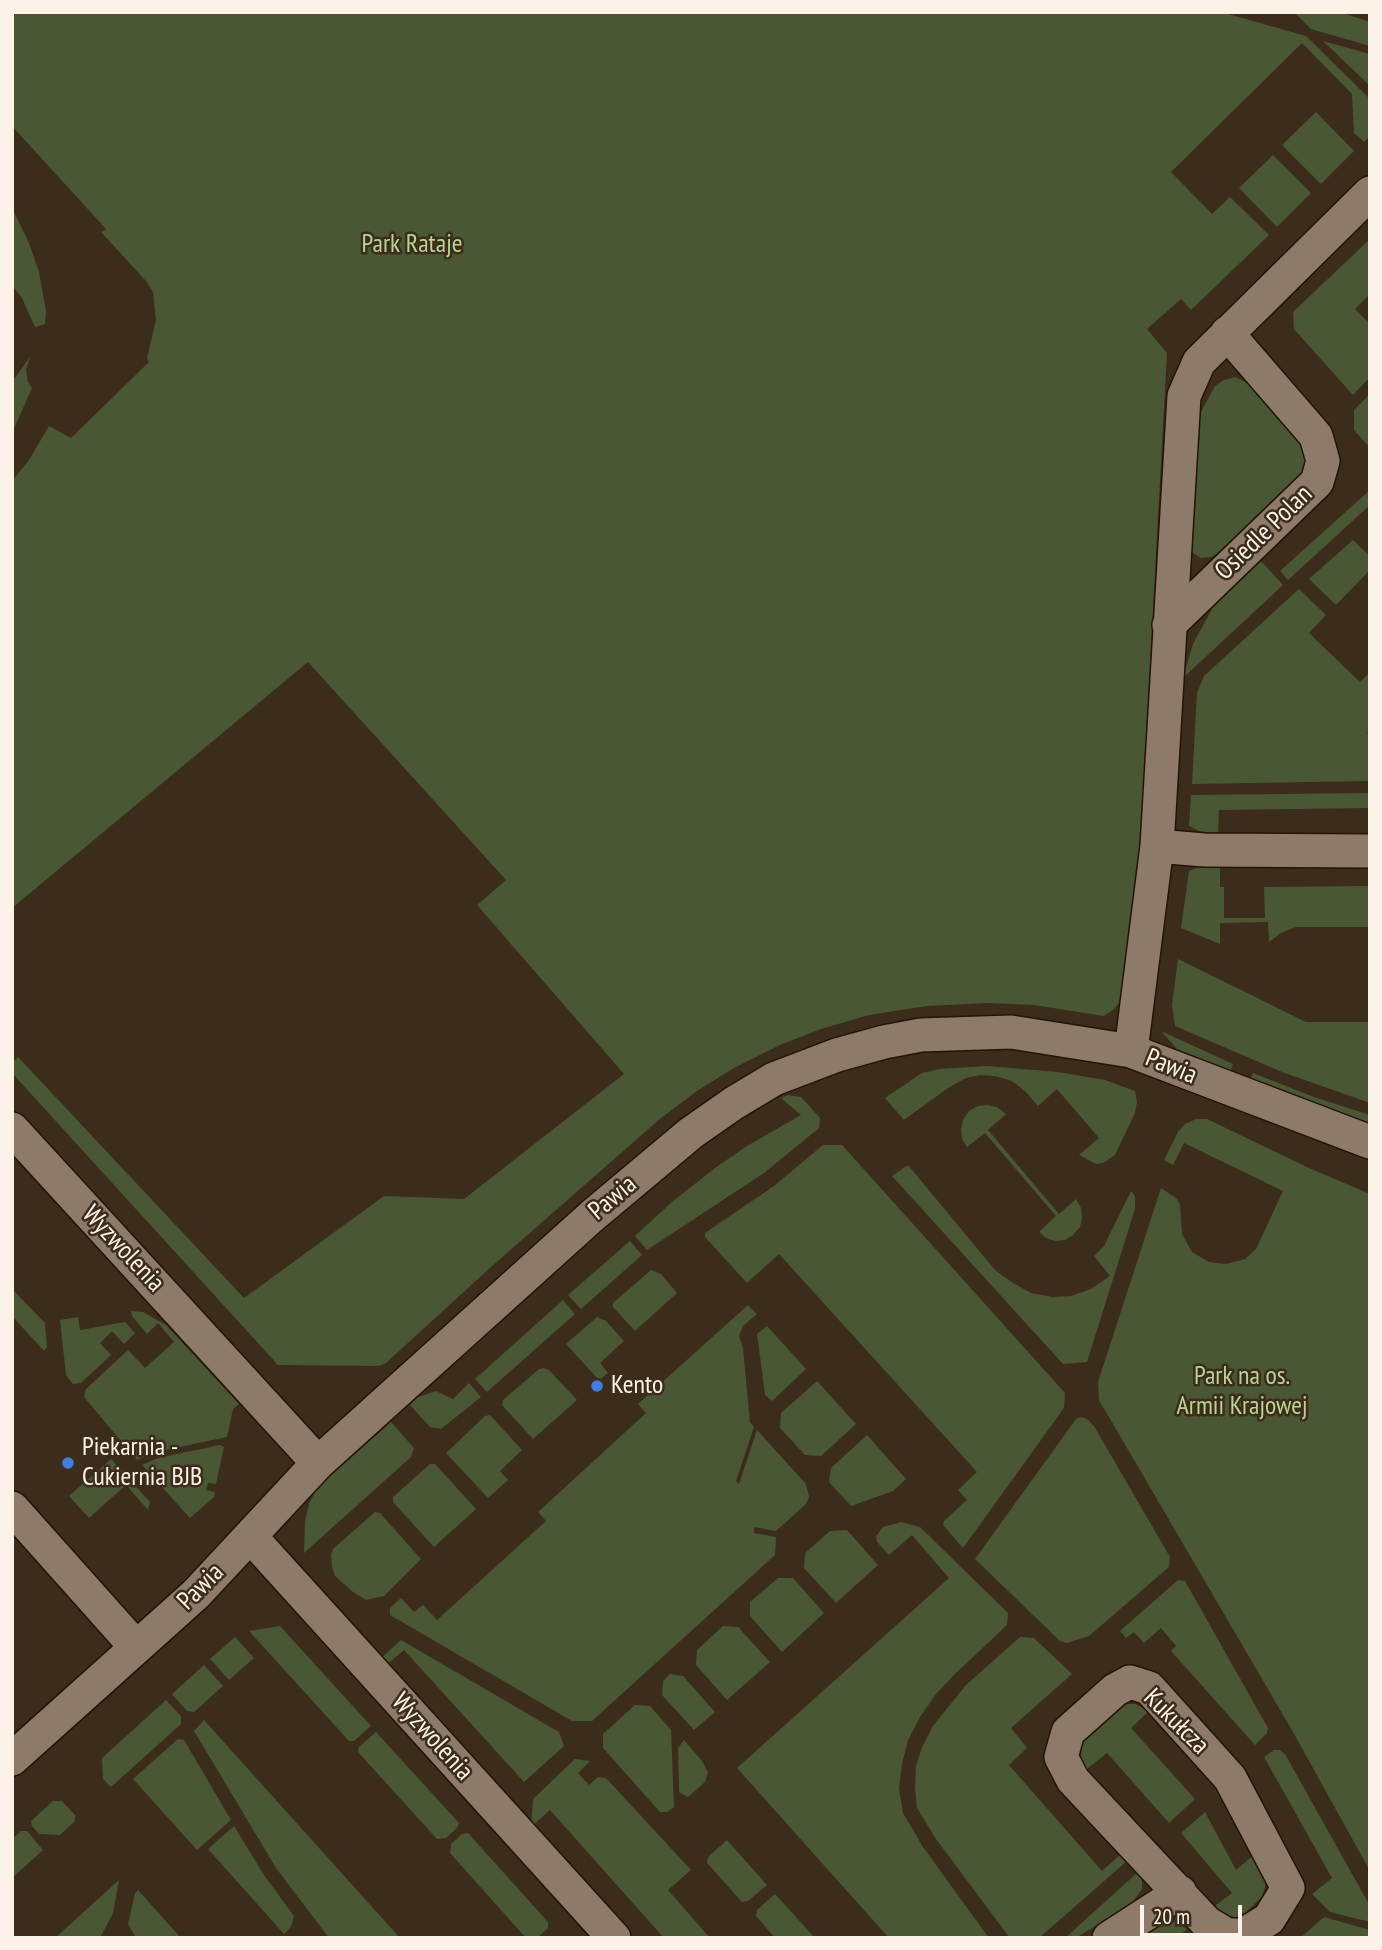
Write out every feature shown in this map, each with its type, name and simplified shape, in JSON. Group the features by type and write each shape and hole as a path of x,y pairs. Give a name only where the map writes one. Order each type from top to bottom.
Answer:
{"street":[{"name":"Osiedle Polan","path":"1131,1051 1157,846 1184,396 1199,362 1370,192"},
{"name":"Osiedle Polan","path":"1169,625 1317,482 1323,461 1316,436 1227,333"},
{"path":"1157,846 1204,850 1370,851"},
{"name":"Pawia","path":"12,1759 196,1594 318,1462 592,1216 734,1102 774,1079 848,1052 921,1035 1011,1032 1131,1051 1370,1142"},
{"name":"Wyzwolenia","path":"12,1129 318,1462"},
{"path":"12,1508 136,1647"},
{"name":"Wyzwolenia","path":"250,1536 614,1938"},
{"name":"Kukułcza","path":"1130,1682 1149,1688 1230,1778 1288,1888 1269,1919 1243,1935 1227,1935 1207,1923 1180,1892 1073,1780 1061,1757 1068,1731 1115,1690 1130,1682"},
{"path":"1109,1938 1180,1892"}],"green space":[{"name":"Park Rataje","path":"12,12 1221,12 1306,36 1370,99 1370,136 1364,142 1354,133 1352,94 1302,43 1171,172 1212,214 1230,197 1269,235 1191,310 1181,299 1147,329 1167,353 1136,920 1122,999 1114,1009 1104,1016 1034,1005 988,1003 927,1006 869,1015 780,1045 734,1068 661,1118 386,1363 379,1366 278,1365 12,1073 12,1063 18,1057 244,1298 384,1196 464,1199 624,1074 477,905 506,880 308,662 12,908 12,481 29,460 49,426 71,438 149,362 147,358 156,320 153,292 146,281 101,232 106,229 12,126"},
{"path":"1294,12 1340,12 1370,22 1370,46 1311,29"},
{"path":"1323,41 1370,54 1370,86"},
{"path":"1316,112 1354,151 1321,184 1282,145"},
{"path":"1273,155 1311,193 1277,227 1239,188"},
{"path":"12,208 39,272 46,311 45,324 35,327 22,298 12,285"},
{"path":"1370,239 1370,294 1355,309 1370,324 1370,377 1353,395 1294,329 1293,312"},
{"path":"30,357 26,370 32,388 12,433 12,382"},
{"path":"1235,377 1253,386 1302,444 1304,468 1299,479 1222,551 1211,557 1201,558 1193,553 1191,543 1198,417 1215,386"},
{"path":"1370,394 1370,448 1354,430 1354,410"},
{"path":"1370,490 1370,505 1288,580 1280,571"},
{"path":"1353,540 1370,556 1370,570 1336,605 1309,579"},
{"path":"1260,560 1283,585 1183,678 1193,644 1218,598"},
{"path":"1299,589 1326,615 1309,633 1360,682 1370,672 1370,730 1367,733 1370,736 1370,781 1192,784 1197,693 1204,676"},
{"path":"1370,793 1370,808 1219,810 1218,834 1199,831 1189,826 1191,795"},
{"path":"1204,865 1220,865 1220,887 1224,887 1224,918 1265,918 1264,887 1370,886 1370,927 1296,927 1269,942 1268,922 1220,923 1220,944 1181,928 1189,871"},
{"path":"1178,959 1306,1022 1370,1022 1370,1103 1282,1072 1175,1026 1172,1005"},
{"path":"1161,1031 1233,1064 1230,1072 1177,1049"},
{"path":"987,1066 1058,1072 1105,1080 1135,1091 1135,1113 1115,1155 1096,1164 1079,1155 1099,1138 1057,1089 1038,1106 1012,1081 980,1075 966,1078 948,1088 904,1120 885,1098 922,1073"},
{"path":"1253,1073 1370,1115 1370,1124 1250,1080"},
{"path":"788,1095 801,1097 820,1118 819,1128 764,1173 647,1250 635,1236 672,1202 747,1146 801,1115 781,1098"},
{"path":"987,1105 997,1107 1006,1114 988,1130 1059,1214 1076,1199 1081,1208 1080,1227 1065,1240 1055,1241 1039,1232 1056,1216 985,1133 967,1147 962,1139 963,1120 969,1111"},
{"name":"Park na os. Armii Krajowej","path":"1196,1119 1207,1119 1370,1194 1370,1871 1293,1732 1099,1400 1098,1382 1161,1188 1177,1199 1180,1205 1182,1234 1192,1252 1209,1262 1226,1264 1245,1259 1256,1249 1283,1191 1184,1143 1173,1165 1164,1160 1178,1132 1185,1124"},
{"path":"823,1145 842,1145 1065,1393 1064,1408 963,1548 943,1525 967,1500 958,1490 977,1472 779,1254 747,1283 705,1237 705,1233 774,1186"},
{"path":"908,1165 995,1270 1031,1293 1052,1297 1071,1296 1091,1289 1110,1276 1094,1256 1104,1246 1131,1191 1135,1196 1135,1209 1087,1362 1063,1364 892,1176"},
{"path":"630,1241 642,1255 581,1309 568,1295"},
{"path":"651,1270 661,1274 677,1293 635,1331 613,1307 613,1303"},
{"path":"12,1289 45,1323 47,1347 44,1351 12,1316"},
{"path":"563,1300 575,1314 487,1392 475,1379"},
{"path":"748,1305 757,1314 743,1326 739,1336 743,1348 750,1422 754,1427 736,1481 739,1484 757,1430 806,1484 809,1497 806,1504 776,1531 754,1527 754,1533 776,1537 775,1555 592,1721 572,1721 390,1615 390,1608 401,1598 414,1612 423,1605 437,1620 546,1521 538,1512 646,1413 638,1404"},
{"path":"131,1311 143,1312 166,1325 239,1404 233,1409 227,1437 156,1452 137,1460 84,1397 86,1389 128,1350 145,1368 174,1342 158,1323 147,1334"},
{"path":"78,1317 80,1330 125,1322 135,1333 124,1344 112,1331 100,1343 111,1355 81,1383 73,1384 66,1375 60,1320"},
{"path":"597,1317 606,1321 624,1341 600,1363 608,1373 599,1380 566,1344"},
{"path":"767,1326 806,1369 772,1401 765,1395 757,1334"},
{"path":"544,1368 577,1400 533,1439 502,1405 503,1400 539,1369"},
{"path":"817,1381 856,1424 821,1456 805,1455 780,1428 781,1413"},
{"path":"469,1383 481,1397 441,1429 430,1427 410,1405 418,1397 436,1391 453,1399"},
{"path":"490,1415 522,1450 500,1471 508,1480 488,1498 446,1453 485,1416"},
{"path":"1081,1417 1094,1426 1170,1557 1169,1567 1089,1636 1067,1643 1060,1641 975,1559 1076,1419"},
{"path":"391,1422 414,1448 411,1457 304,1553 305,1521 317,1488"},
{"path":"867,1435 906,1479 893,1491 851,1506 829,1482 831,1468"},
{"path":"220,1445 224,1447 216,1484 208,1483 206,1490 215,1492 214,1497 190,1518 142,1465 158,1458"},
{"path":"111,1459 150,1502 148,1510 126,1485 89,1518 69,1496"},
{"path":"430,1464 435,1464 476,1509 434,1547 393,1502 393,1497"},
{"path":"375,1512 380,1513 421,1559 384,1596 366,1600 335,1576 331,1555 333,1549"},
{"path":"901,1522 920,1527 1008,1613 1007,1625 936,1694 920,1717 908,1740 899,1789 903,1813 923,1847 989,1938 889,1938 737,1768 949,1578 912,1535 889,1555 877,1542 876,1536 883,1527"},
{"path":"847,1530 878,1565 836,1603 804,1568 805,1553 830,1531"},
{"path":"778,1578 793,1578 824,1613 782,1652 750,1616 750,1602"},
{"path":"1178,1580 1185,1581 1268,1728 1267,1733 1255,1745 1171,1651 1176,1646 1161,1628 1144,1643 1134,1632 1126,1638 1120,1631"},
{"path":"280,1626 371,1726 354,1741 349,1741 249,1631"},
{"path":"723,1626 738,1627 770,1662 727,1700 696,1665 697,1650"},
{"path":"235,1637 254,1658 229,1680 210,1659"},
{"path":"1020,1637 1034,1638 1072,1674 1011,1728 1027,1748 1009,1765 1102,1871 1121,1854 1127,1861 1039,1938 1010,1938 936,1839 917,1808 915,1788 916,1766 933,1726 966,1685"},
{"path":"401,1640 559,1732 564,1746 524,1782 404,1650 385,1666 379,1660"},
{"path":"204,1665 223,1686 194,1712 187,1711 172,1694"},
{"path":"670,1674 683,1676 715,1712 694,1730 662,1695 663,1681"},
{"path":"166,1700 181,1716 181,1724 111,1787 103,1779 102,1758"},
{"path":"1135,1704 1149,1711 1131,1728 1195,1799 1169,1823 1107,1753 1087,1769 1081,1758 1082,1744 1086,1737 1118,1707"},
{"path":"635,1705 650,1706 671,1730 674,1807 667,1812 660,1812 603,1748 603,1734"},
{"path":"204,1720 400,1938 329,1938 276,1868 194,1731"},
{"path":"376,1732 459,1823 446,1838 437,1839 358,1752 359,1747"},
{"path":"178,1739 184,1740 231,1820 197,1850 133,1779"},
{"path":"684,1740 708,1772 705,1782 688,1797 679,1792 678,1748"},
{"path":"1274,1750 1285,1754 1370,1906 1370,1922 1330,1912 1312,1894 1332,1878 1264,1757"},
{"path":"575,1759 590,1761 578,1773 589,1785 598,1777 606,1778 691,1870 668,1890 710,1938 664,1938 550,1810 531,1827 533,1799"},
{"path":"53,1801 62,1801 75,1815 75,1821 60,1835 39,1834 31,1821"},
{"path":"1205,1812 1236,1870 1255,1854 1265,1877 1262,1897 1245,1913 1236,1917 1226,1916 1212,1908 1232,1893 1181,1833"},
{"path":"234,1826 264,1875 294,1916 291,1927 284,1934 208,1849"},
{"path":"21,1831 27,1831 43,1850 12,1878 12,1839"},
{"path":"468,1833 548,1922 548,1928 537,1938 526,1938 450,1853 451,1844 462,1834"},
{"path":"727,1840 767,1885 748,1901 742,1902 707,1863 708,1857"},
{"path":"1138,1872 1142,1889 1132,1903 1076,1938 1065,1938"},
{"path":"119,1880 113,1913 100,1938 55,1938"},
{"path":"138,1890 181,1938 136,1938 128,1924"},
{"path":"775,1894 815,1938 775,1938 756,1916 757,1910"},
{"path":"1324,1917 1370,1930 1370,1938 1300,1938"},
{"path":"1165,1921 1174,1922 1187,1929 1177,1938 1136,1938"}],"place":[{"name":"Kento","path":"597,1386"},
{"name":"Piekarnia - Cukiernia BJB","path":"68,1463"}]}
